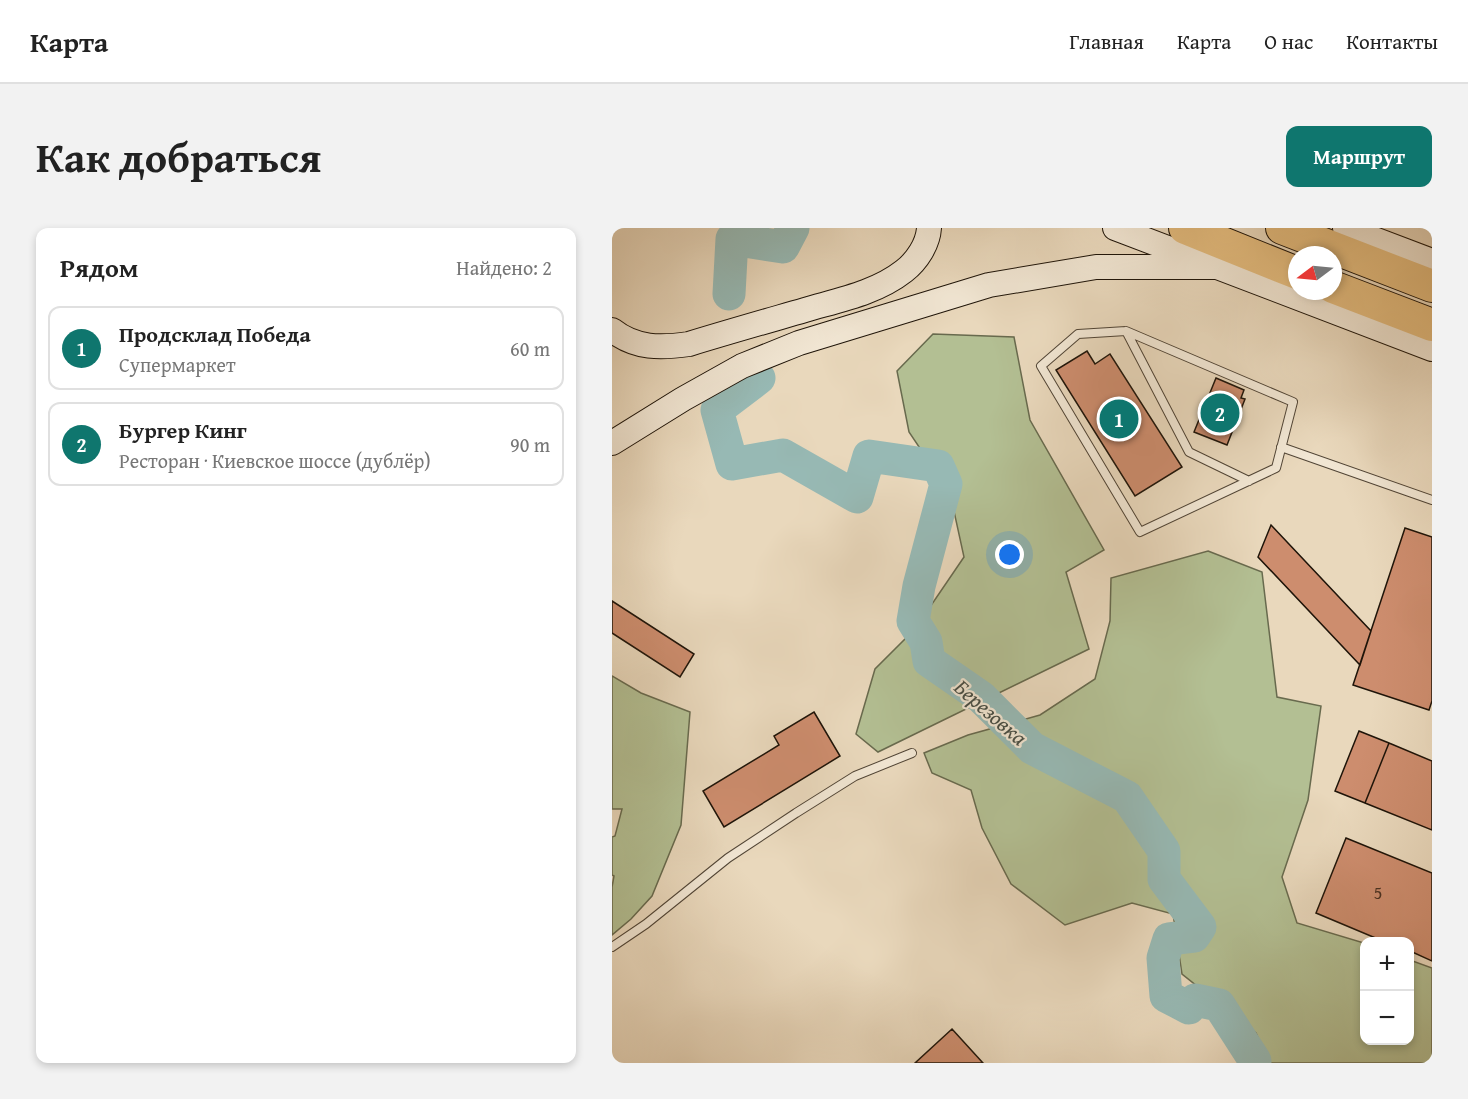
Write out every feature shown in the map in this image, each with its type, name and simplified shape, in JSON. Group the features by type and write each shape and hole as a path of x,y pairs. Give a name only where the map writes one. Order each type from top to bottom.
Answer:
{"highway":[{"path":"1185,228 1288,269"},
{"path":"1282,228 1432,286"},
{"path":"1342,290 1432,325"}],"main road":[{"path":"612,330 622,338 642,345 665,348 689,344 856,295 883,284 905,271 920,254 928,228"},
{"path":"1115,228 1432,349"},
{"path":"1345,228 1432,261"},
{"path":"612,443 742,366 799,343 989,285 1096,267 1215,267"}],"lane":[{"path":"1126,331 1189,452 1249,481"},
{"path":"1126,331 1293,402 1276,468 1140,532 1041,366 1078,334 1126,331"},
{"path":"1281,447 1432,500"},
{"path":"612,946 646,924 728,858 796,813 855,776 912,753"}],"green space":[{"path":"933,334 1014,337 1030,420 1104,550 1066,572 1089,649 878,752 856,734 875,669 915,629 964,557 950,493 909,432 897,371"},
{"path":"1208,551 1262,572 1277,697 1321,706 1308,800 1282,877 1297,923 1360,942 1360,1045 1414,1045 1414,961 1432,968 1432,1063 1269,1063 1256,1033 1182,974 1173,914 1132,903 1065,925 1011,884 982,828 971,790 932,773 924,753 968,735 1040,715 1095,679 1110,621 1111,578"},
{"path":"612,676 641,693 690,712 681,825 652,896 631,919 612,935 614,876 612,875 612,837 615,836 622,809 612,809"}],"building":[{"path":"1087,351 1095,364 1110,354 1182,467 1135,496 1056,370"},
{"path":"1216,378 1244,390 1241,398 1245,399 1227,445 1194,432"},
{"path":"1271,525 1371,631 1360,665 1258,557"},
{"path":"1405,528 1432,537 1432,701 1429,710 1353,685"},
{"path":"612,601 694,654 680,677 612,633"},
{"path":"814,712 840,756 724,827 703,791 779,745 774,736"},
{"path":"1359,731 1389,743 1365,803 1335,791"},
{"path":"1389,743 1432,761 1432,830 1365,803"},
{"path":"1346,838 1432,873 1432,961 1414,953 1414,937 1373,937 1316,913"},
{"path":"952,1029 983,1063 915,1063"}],"waterway":[{"name":"Березовка","path":"729,294 732,239 783,247 793,228"},
{"name":"Березовка","path":"759,378 717,410 732,464 783,455 857,497 869,456 938,466 946,484 919,586 913,621 926,642 929,661 981,697 1032,748 1127,797 1164,851 1164,879 1200,927 1194,936 1169,939 1163,958 1166,996 1189,1008 1195,1000 1219,1005 1255,1061 1253,1063"}],"place":[{"name":"Бургер Кинг","path":"1220,413"},
{"name":"Продсклад Победа","path":"1119,419"}]}
